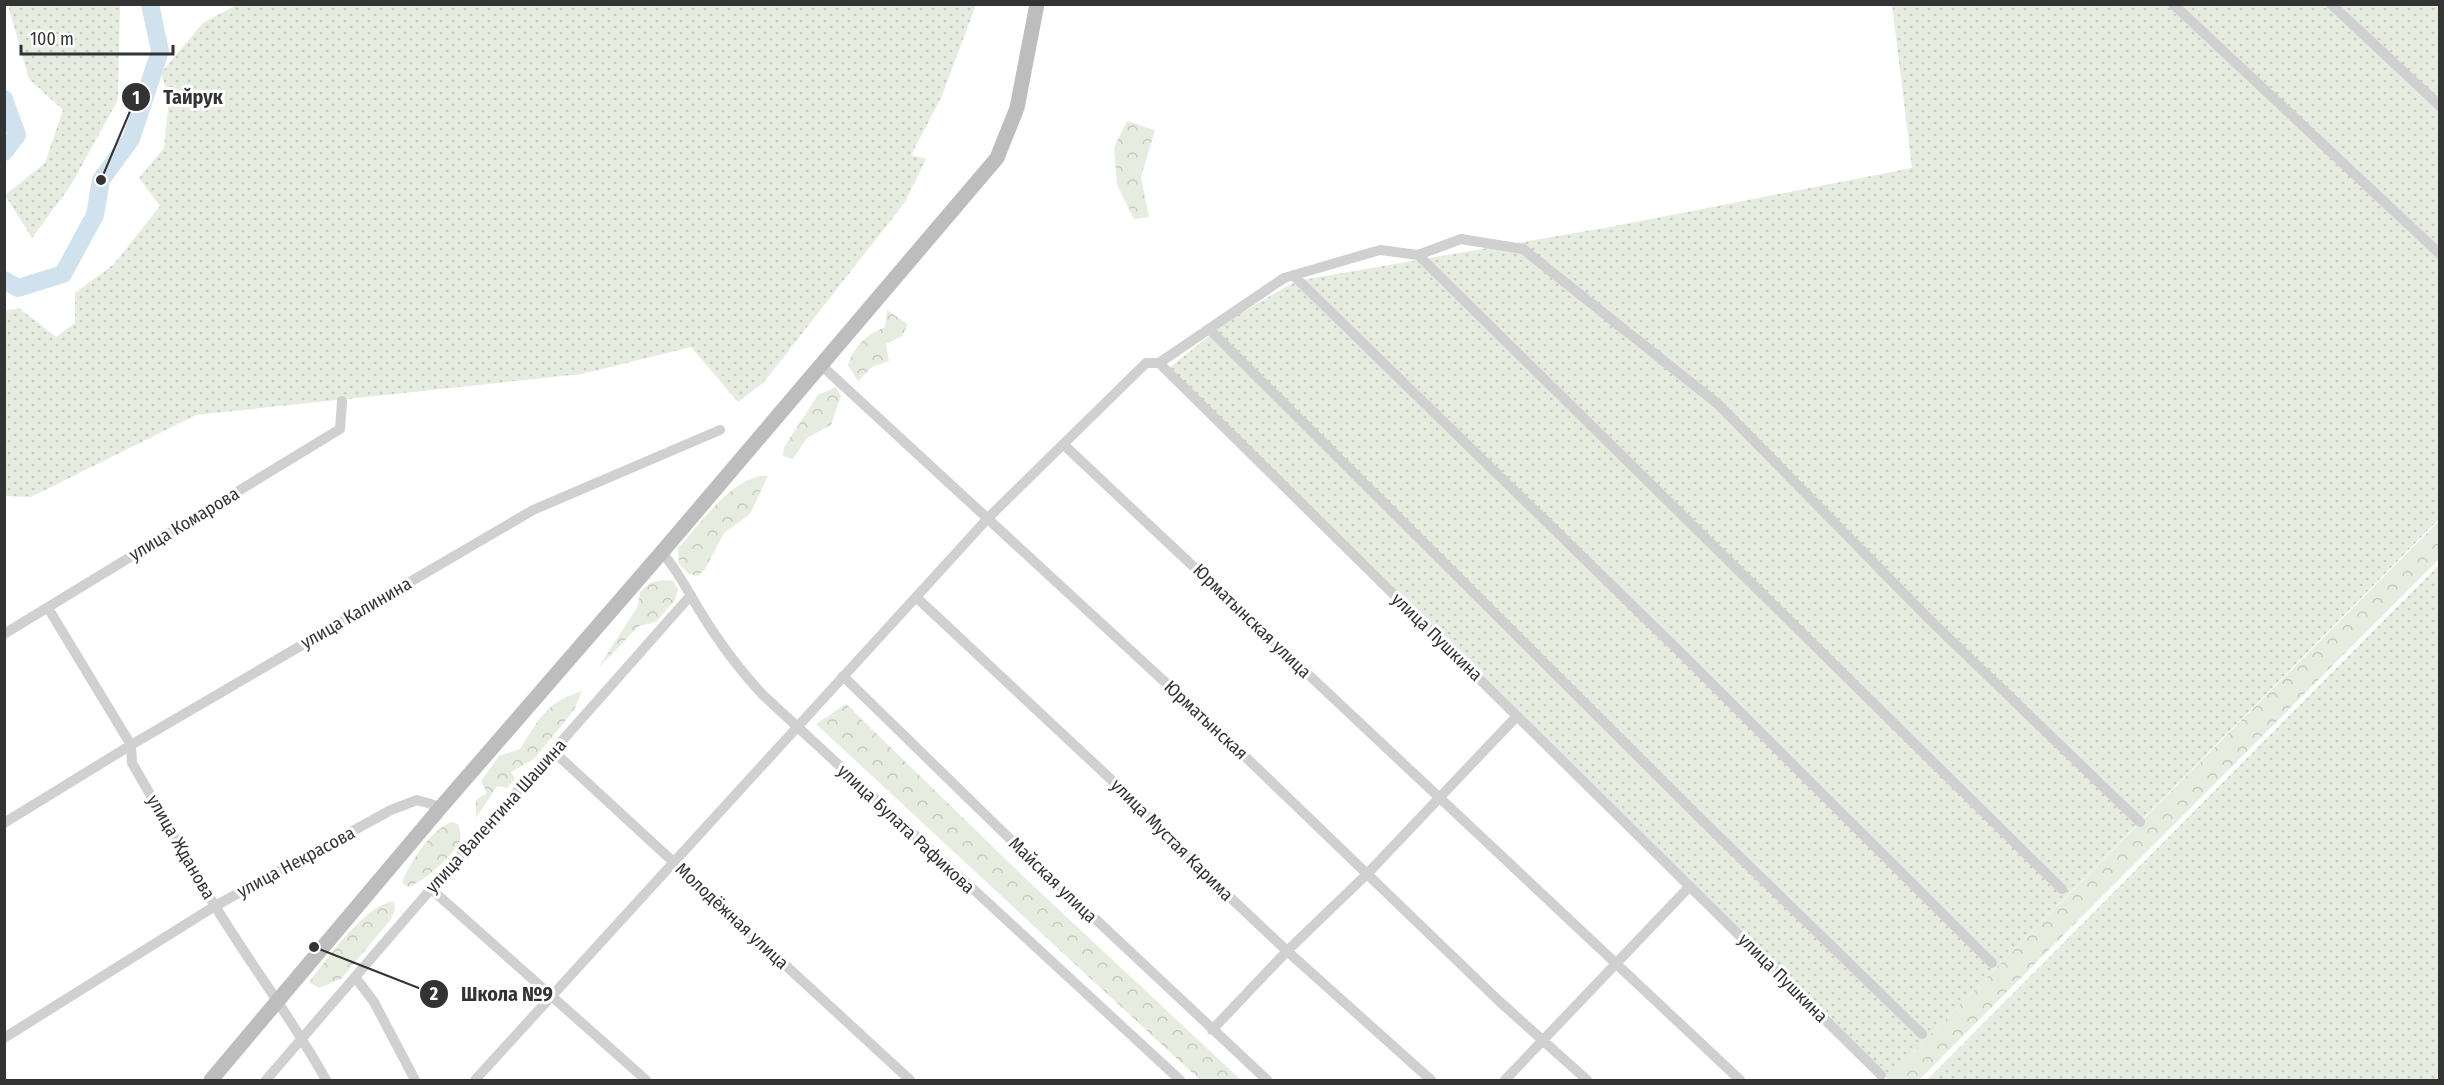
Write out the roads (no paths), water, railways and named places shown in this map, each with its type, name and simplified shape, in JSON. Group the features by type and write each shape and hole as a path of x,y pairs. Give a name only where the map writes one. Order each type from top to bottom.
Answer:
{"street":[{"path":"217,1078 441,807 662,552 997,158 1017,108 1037,4"},
{"path":"2173,4 2439,254"},
{"path":"2331,4 2439,106"},
{"path":"475,1080 989,517 1146,363 1159,363 1284,278 1380,250 1418,255 1461,239 1523,249 1718,404 1930,620 2140,822"},
{"path":"1418,255 2062,889"},
{"path":"1293,275 1678,650 1992,963"},
{"path":"1209,329 1714,831 1922,1034"},
{"name":"улица Пушкина","path":"1159,363 1881,1075"},
{"name":"Юрматынская","path":"822,365 1230,742 1543,1042 1587,1080"},
{"name":"улица Комарова","path":"4,634 340,429 342,401"},
{"name":"улица Калинина","path":"4,823 132,745 533,510 720,430"},
{"name":"Юрматынская улица","path":"1064,445 1154,526 1740,1080"},
{"name":"улица Булата Рафикова","path":"662,552 680,573 691,595 741,671 796,728 1180,1080"},
{"name":"улица Валентина Шашина","path":"267,1080 431,889 691,595"},
{"name":"улица Мустая Карима","path":"916,597 1117,785 1180,850 1287,951 1431,1080"},
{"name":"улица Жданова","path":"48,608 132,745 132,763 215,906 302,1038 326,1080"},
{"name":"Майская улица","path":"843,676 1267,1080"},
{"path":"1212,1030 1287,951 1367,874 1517,716"},
{"name":"Молодёжная улица","path":"553,752 910,1080"},
{"name":"улица Некрасова","path":"4,1038 215,906 391,810 417,800 441,807"},
{"path":"1504,1080 1617,965 1690,886"},
{"path":"431,889 646,1080"},
{"path":"355,977 374,1002 415,1080"}],"waterway":[{"path":"4,280 18,288 63,274 95,215 101,180 131,139 160,51 150,4"},
{"path":"4,99 17,135 4,152"}],"place":[{"name":"Тайрук","path":"101,180"},
{"name":"Школа №9","path":"314,947"}]}
